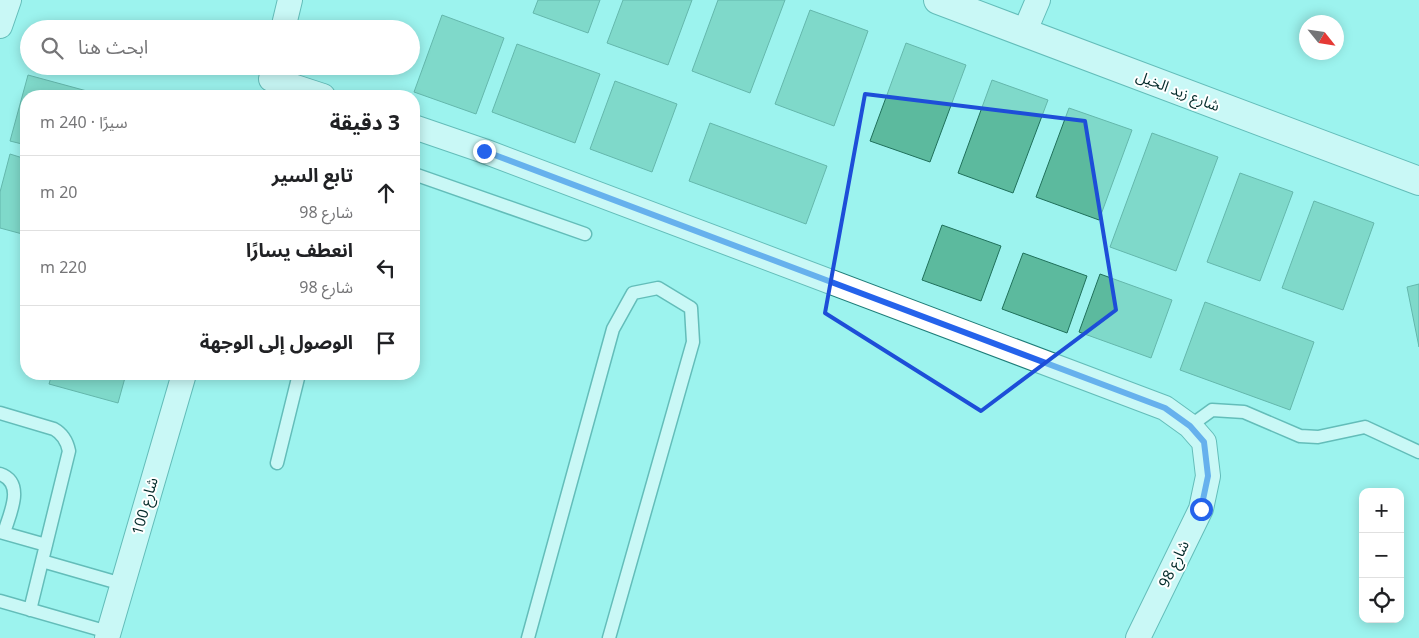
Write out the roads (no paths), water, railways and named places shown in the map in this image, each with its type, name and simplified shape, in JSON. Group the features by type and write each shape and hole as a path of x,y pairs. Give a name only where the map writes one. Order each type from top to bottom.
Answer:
{"street":[{"path":"0,26 10,0"},
{"path":"285,20 290,0"},
{"name":"شارع زيد الخيل","path":"938,0 1419,181"},
{"path":"1024,33 1038,0"},
{"path":"270,80 303,90"},
{"name":"شارع 98","path":"420,129 484,151 1165,408 1190,426 1204,442 1208,476 1201,509 1138,638"},
{"name":"شارع 100","path":"107,635 182,380"}],"lane":[{"path":"420,176 585,234"},
{"path":"528,638 613,329 633,294 658,288 691,308 693,342 609,638"},
{"path":"277,464 298,380"},
{"path":"1190,426 1212,410 1244,412 1300,436 1318,437 1365,427 1419,452"},
{"path":"0,412 54,428 60,432 68,444 68,458 30,610"},
{"path":"0,474 9,479 15,489 2,533 46,545"},
{"path":"42,561 122,584"},
{"path":"0,601 107,635"}]}
